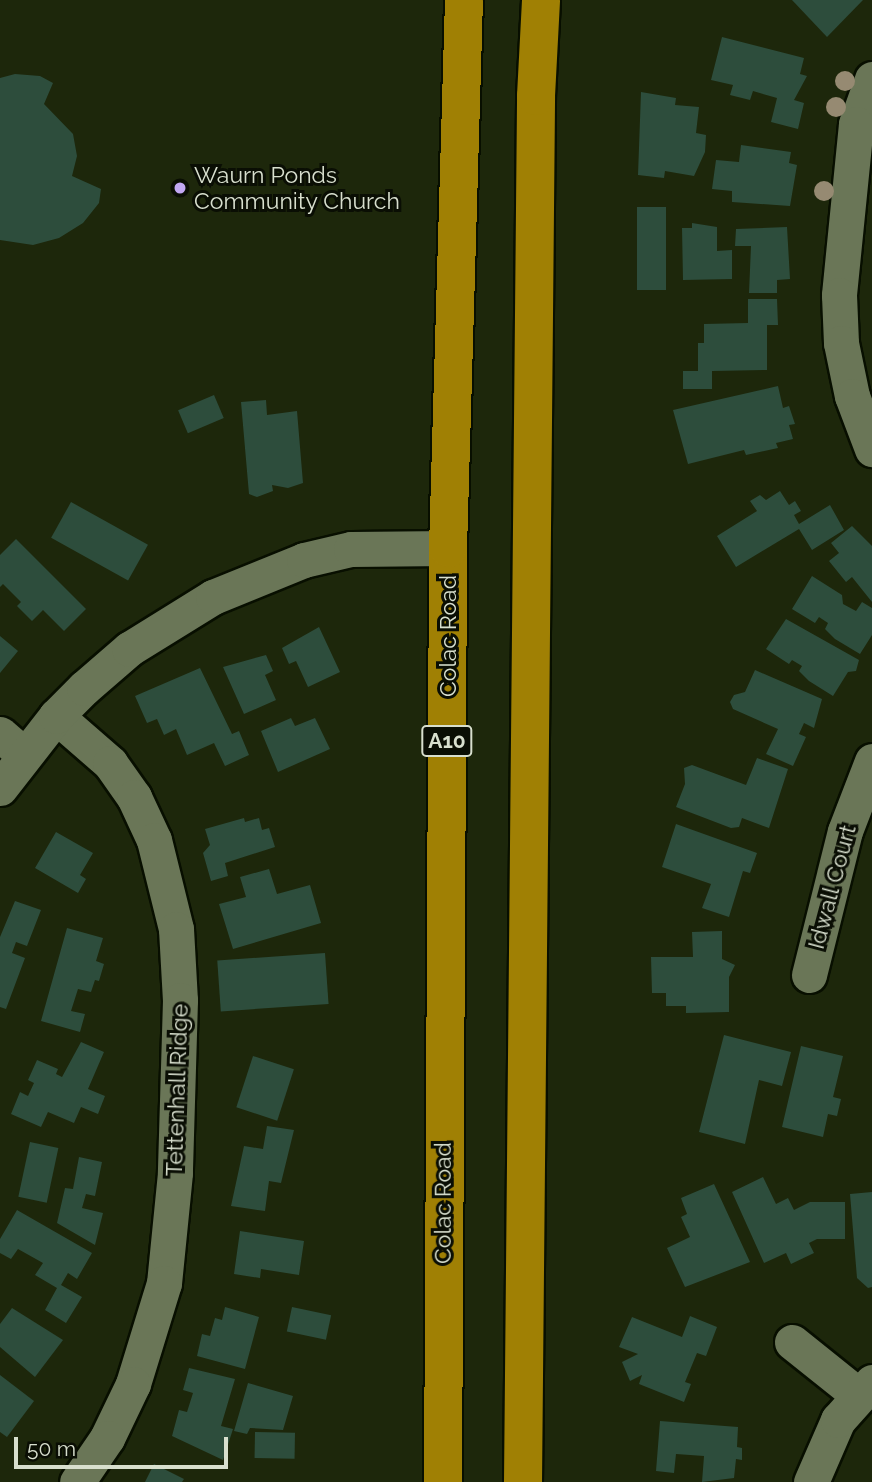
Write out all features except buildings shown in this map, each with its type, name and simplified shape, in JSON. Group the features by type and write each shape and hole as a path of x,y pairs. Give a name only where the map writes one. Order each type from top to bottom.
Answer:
{"highway":[{"name":"Colac Road","path":"443,1482 448,548 464,0"},
{"path":"523,1482 536,96 541,0"}],"street":[{"path":"872,79 856,124 839,295 841,343 852,396 872,449"},
{"path":"0,788 12,744 55,716 129,649 243,584 351,549 448,548"},
{"name":"Tettenhall Ridge","path":"55,716 110,763 134,797 154,840 176,929 180,1000 175,1186 164,1283 133,1384 107,1438 77,1482"},
{"name":"Idwall Court","path":"809,975 845,831 872,761"},
{"path":"792,1342 865,1388 831,1432 811,1482"}],"place":[{"name":"Waurn Ponds Community Church","path":"180,188"}]}
